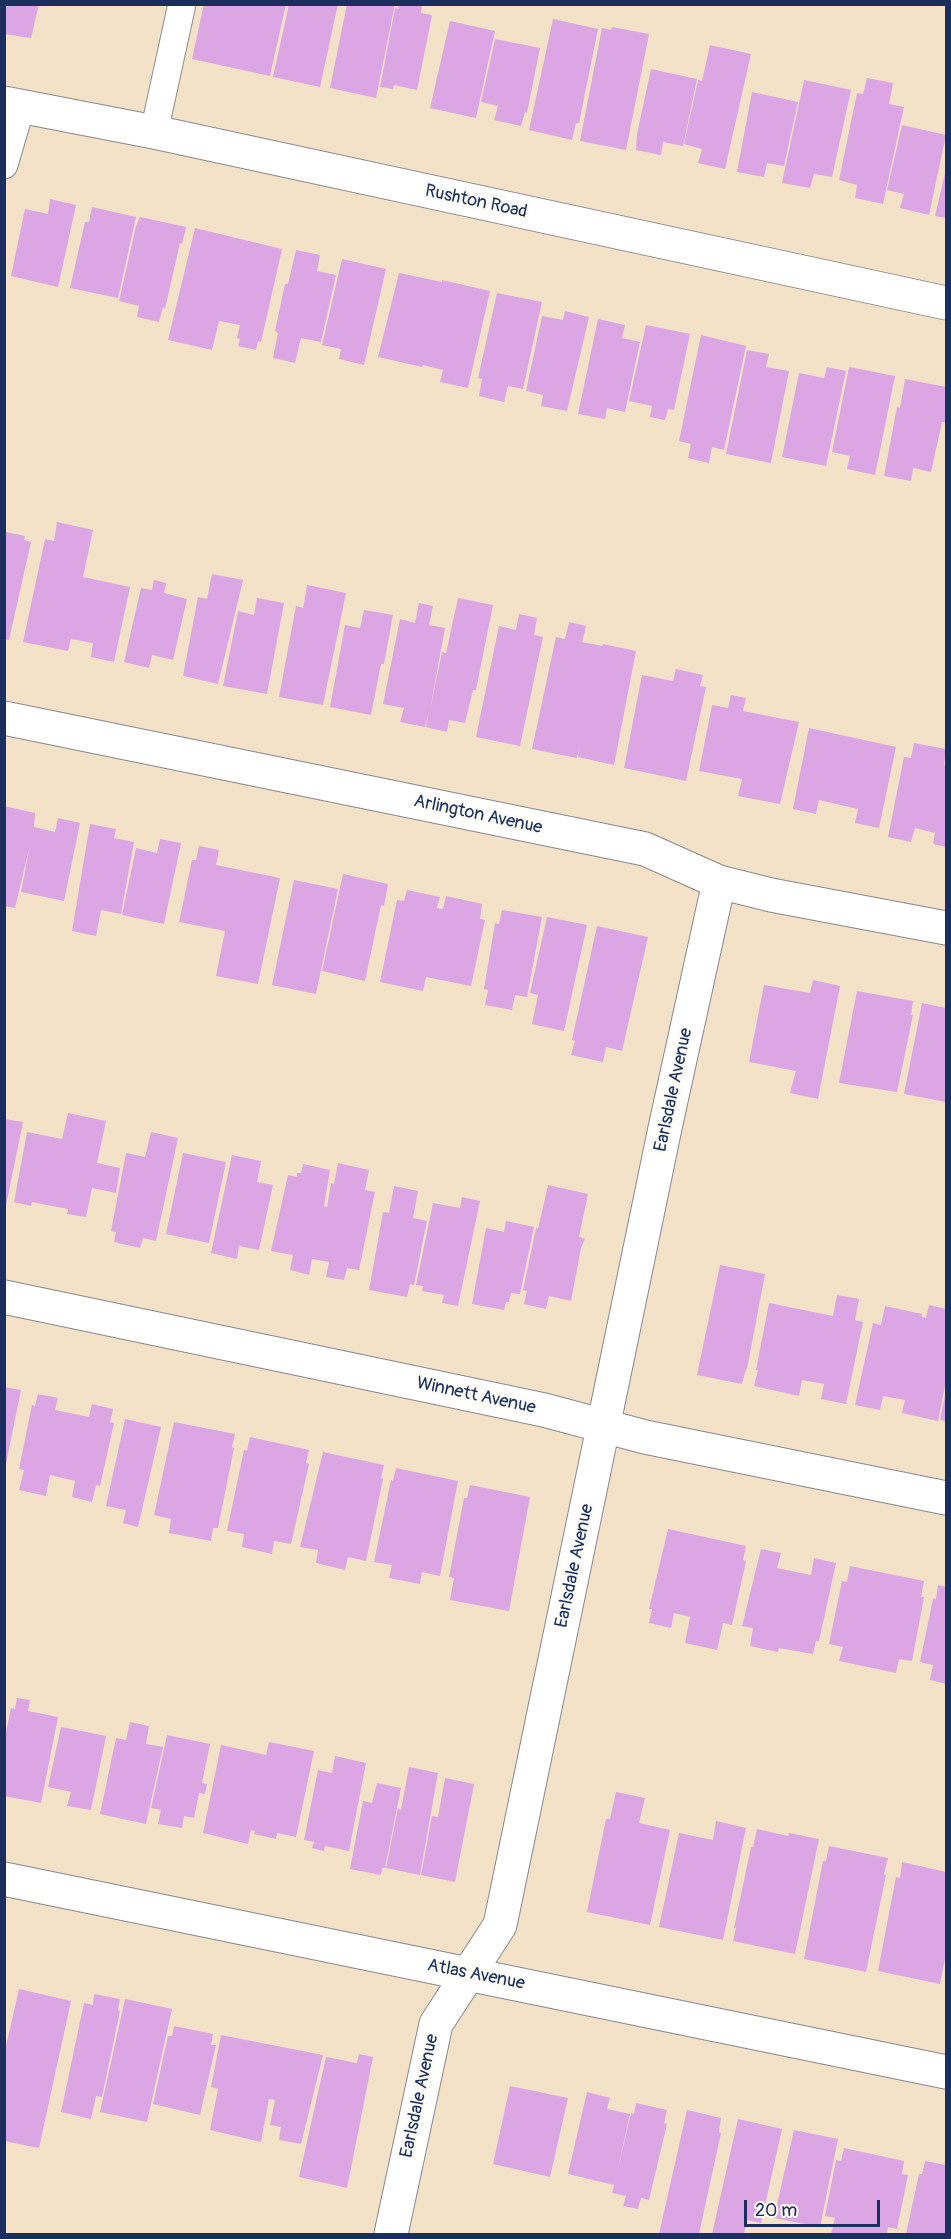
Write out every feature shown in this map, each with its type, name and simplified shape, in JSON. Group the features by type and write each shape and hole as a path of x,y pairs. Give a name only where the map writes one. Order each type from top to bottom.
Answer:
{"street":[{"name":"Rushton Road","path":"13,105 154,132 946,303"},
{"name":"Arlington Avenue","path":"4,718 645,849 719,882 777,897 946,928"},
{"name":"Earlsdale Avenue","path":"391,2235 436,2024 500,1925 719,882"},
{"name":"Winnett Avenue","path":"4,1297 532,1407 645,1437 946,1498"},
{"name":"Atlas Avenue","path":"4,1879 946,2072"}],"lane":[{"path":"154,132 182,4"},
{"path":"4,165 13,105"}],"building":[{"path":"4,4 39,4 31,38 4,34"},
{"path":"204,4 286,4 270,76 192,59"},
{"path":"289,4 338,4 320,87 273,77"},
{"path":"347,4 395,4 376,98 330,88"},
{"path":"399,4 422,4 421,13 432,15 417,90 394,85 393,89 380,87 395,8 398,9"},
{"path":"553,19 598,29 579,123 576,123 572,140 529,130"},
{"path":"450,21 495,31 476,118 430,108"},
{"path":"612,27 649,34 626,150 580,141 602,28 611,30"},
{"path":"495,39 540,48 527,113 525,112 521,126 494,120 498,106 481,102"},
{"path":"710,45 751,54 725,169 698,163 702,149 684,144 698,80 702,81"},
{"path":"651,69 697,79 683,146 663,142 661,155 636,150 637,134"},
{"path":"867,78 893,83 889,104 904,107 883,204 855,198 857,185 839,180 857,93 863,94"},
{"path":"804,80 851,90 832,177 814,174 810,188 782,183"},
{"path":"752,92 798,102 784,166 767,163 764,177 737,172"},
{"path":"902,125 946,135 929,215 900,208 904,194 887,190"},
{"path":"946,169 946,218 935,216"},
{"path":"50,199 76,205 58,287 11,276 25,209 48,214"},
{"path":"92,207 136,217 118,298 70,288 85,222 89,222"},
{"path":"140,217 186,227 182,244 180,243 165,309 163,307 159,322 137,317 139,306 119,301"},
{"path":"195,228 282,249 261,342 258,341 256,350 238,346 240,325 219,321 212,350 168,340"},
{"path":"296,250 320,255 317,271 336,275 321,342 301,338 295,363 273,358 278,333 275,331 285,284 288,284"},
{"path":"342,259 386,269 364,365 339,359 341,349 322,345"},
{"path":"399,273 490,291 468,388 440,382 443,370 378,357"},
{"path":"497,293 542,302 523,389 508,386 504,402 479,396 482,379 478,378"},
{"path":"565,311 589,317 567,411 541,406 543,395 526,391 542,316 563,320"},
{"path":"598,319 625,325 622,338 640,342 625,412 607,408 605,419 578,414"},
{"path":"646,325 690,334 674,410 668,409 665,420 650,417 652,406 629,401"},
{"path":"701,335 746,346 724,450 712,447 709,463 688,458 691,444 679,441"},
{"path":"747,350 769,354 766,367 789,371 771,463 726,454"},
{"path":"827,367 846,371 826,466 782,457 799,373 824,378"},
{"path":"849,367 895,376 875,475 847,469 850,456 832,452"},
{"path":"905,379 946,387 945,422 942,422 931,472 913,468 911,481 884,476 897,407 900,408"},
{"path":"57,522 93,530 83,577 130,587 114,662 91,657 93,643 71,639 68,651 23,642 45,539 54,541"},
{"path":"6,532 25,536 24,540 31,542 9,640 4,639"},
{"path":"212,574 243,580 218,684 183,676 198,597 207,599"},
{"path":"154,580 166,583 164,593 187,599 173,660 152,655 149,668 124,662 141,588 152,590"},
{"path":"307,585 346,593 323,705 279,697 296,606 303,608"},
{"path":"257,598 284,603 267,694 223,686 238,611 254,615"},
{"path":"458,598 493,605 476,690 473,690 465,723 449,720 447,732 426,727 429,711 425,727 400,722 404,708 383,704 400,619 415,623 419,603 433,606 429,625 445,628 430,710 442,652 446,653"},
{"path":"364,610 393,615 371,715 330,707 345,625 360,628"},
{"path":"519,614 537,618 534,635 543,637 520,746 476,737 499,626 516,630"},
{"path":"569,622 586,626 582,642 636,651 614,765 578,757 579,749 577,758 532,749 556,637 565,639"},
{"path":"676,669 703,675 700,686 706,687 686,781 624,768 642,675 673,681"},
{"path":"731,695 746,698 743,711 799,722 780,804 738,796 742,779 699,771 712,705 728,708"},
{"path":"809,728 896,747 879,828 855,823 858,809 819,800 816,814 793,809"},
{"path":"914,743 946,749 944,765 946,766 946,847 933,844 935,833 915,828 911,842 888,837 904,757 911,758"},
{"path":"4,806 35,813 34,827 55,832 58,818 80,823 64,901 21,892 30,845 15,908 4,906"},
{"path":"90,824 116,829 114,838 134,842 121,914 101,910 96,936 72,931"},
{"path":"160,839 181,843 164,924 122,915 136,848 157,853"},
{"path":"199,846 219,850 216,865 280,878 258,984 216,976 225,931 179,922 192,860 196,860"},
{"path":"343,874 388,884 384,906 381,905 365,981 322,971"},
{"path":"294,880 338,889 316,994 272,985"},
{"path":"407,890 440,897 437,908 443,909 446,896 482,904 480,919 485,920 471,986 426,977 423,991 380,982 397,900 404,901"},
{"path":"502,910 542,917 527,997 515,995 512,1010 485,1005 488,990 484,989 495,923 499,924"},
{"path":"547,917 587,925 564,1031 532,1024 538,995 530,993"},
{"path":"597,926 648,937 622,1051 606,1047 603,1062 571,1055 575,1041 572,1040"},
{"path":"813,980 840,986 818,1099 790,1093 796,1071 749,1062 764,985 810,993"},
{"path":"857,991 913,1001 911,1015 913,1015 897,1092 839,1083"},
{"path":"922,1003 946,1008 946,1102 904,1094"},
{"path":"68,1113 106,1121 97,1163 120,1168 116,1193 92,1188 86,1217 67,1214 68,1209 32,1202 31,1206 14,1202 27,1132 62,1139"},
{"path":"4,1119 23,1122 6,1206 4,1206"},
{"path":"151,1132 178,1138 156,1241 143,1238 140,1248 114,1242 116,1232 111,1231 126,1153 145,1157"},
{"path":"183,1153 226,1162 209,1243 166,1234"},
{"path":"232,1155 261,1161 257,1182 273,1185 259,1250 239,1246 237,1259 211,1253"},
{"path":"338,1163 369,1170 365,1190 375,1192 359,1270 347,1268 344,1280 326,1277 329,1262 312,1259 309,1275 290,1270 293,1255 271,1251 288,1175 297,1177 297,1173 301,1173 303,1164 330,1170 324,1206 327,1207 331,1183 334,1184"},
{"path":"548,1185 588,1194 579,1237 585,1239 581,1248 571,1301 549,1296 546,1309 524,1304 527,1291 523,1290"},
{"path":"394,1186 418,1191 413,1218 427,1221 414,1285 410,1284 407,1297 369,1290 383,1212 389,1213"},
{"path":"462,1197 480,1201 458,1306 442,1303 444,1295 422,1291 423,1286 416,1285 433,1203 460,1208"},
{"path":"506,1221 534,1227 520,1294 511,1293 504,1310 472,1304 486,1228 504,1232"},
{"path":"720,1265 765,1274 747,1369 742,1384 697,1375"},
{"path":"837,1295 859,1299 855,1320 863,1322 846,1404 821,1399 824,1384 802,1380 799,1396 754,1386 769,1303 833,1316"},
{"path":"929,1305 946,1309 946,1381 938,1421 902,1413 905,1400 883,1396 880,1410 855,1405 873,1323 881,1325 885,1306 922,1314 922,1317 926,1318"},
{"path":"4,1387 21,1390 6,1464 4,1464"},
{"path":"38,1394 58,1398 55,1410 89,1417 92,1404 113,1409 110,1422 114,1423 100,1486 96,1485 92,1502 72,1497 75,1481 50,1475 46,1496 19,1490 24,1470 19,1469 32,1405 35,1406"},
{"path":"946,1395 946,1421 940,1420"},
{"path":"125,1419 161,1427 138,1527 123,1523 126,1510 106,1506"},
{"path":"174,1422 235,1434 218,1528 213,1528 211,1541 169,1533 171,1519 154,1515"},
{"path":"250,1437 309,1450 306,1463 309,1464 291,1544 274,1541 272,1554 242,1547 244,1534 227,1531 244,1450 247,1451"},
{"path":"323,1452 384,1465 366,1561 348,1557 345,1570 316,1563 318,1550 300,1547"},
{"path":"396,1468 458,1481 440,1576 422,1572 420,1584 389,1578 392,1565 374,1562 391,1480 393,1481"},
{"path":"470,1485 530,1497 509,1611 450,1600 454,1578 449,1577 464,1498 467,1498"},
{"path":"668,1529 746,1546 743,1560 746,1561 732,1625 723,1623 717,1650 685,1643 690,1617 674,1613 671,1628 649,1623 652,1609 649,1609"},
{"path":"761,1549 781,1553 777,1568 811,1575 814,1558 836,1563 819,1641 816,1641 813,1654 779,1648 778,1652 750,1646 753,1628 742,1626"},
{"path":"850,1566 924,1581 921,1597 924,1597 912,1661 899,1659 896,1673 839,1661 843,1647 829,1644 842,1581 847,1582"},
{"path":"938,1585 946,1587 946,1684 930,1680 933,1665 920,1662"},
{"path":"17,1698 30,1700 28,1711 58,1717 41,1803 4,1796 4,1741 11,1708 15,1709"},
{"path":"130,1722 149,1726 146,1744 163,1747 146,1824 100,1814 116,1738 126,1740"},
{"path":"61,1727 106,1736 91,1810 67,1806 71,1792 48,1787"},
{"path":"167,1735 210,1744 202,1783 207,1784 205,1794 199,1793 194,1818 184,1816 182,1828 158,1824 161,1810 151,1808"},
{"path":"269,1742 314,1751 296,1837 277,1833 276,1839 254,1834 255,1831 251,1830 248,1844 203,1833 221,1745 266,1755"},
{"path":"335,1756 366,1763 349,1851 325,1846 324,1851 312,1848 314,1842 304,1840 318,1770 332,1773"},
{"path":"409,1767 438,1773 420,1875 386,1868"},
{"path":"445,1778 474,1784 455,1882 421,1875 432,1816 438,1817"},
{"path":"377,1783 401,1788 385,1868 382,1868 381,1875 350,1869 363,1801 372,1803"},
{"path":"616,1792 645,1798 639,1823 670,1830 650,1925 587,1912 606,1819 610,1819"},
{"path":"716,1821 746,1828 723,1940 659,1927 679,1833 713,1840"},
{"path":"757,1829 788,1836 789,1833 819,1839 795,1954 733,1941 751,1847 753,1847"},
{"path":"829,1846 888,1858 866,1972 804,1959 823,1861 826,1861"},
{"path":"902,1862 946,1872 946,1954 940,1984 878,1971 896,1877 900,1878"},
{"path":"19,1989 71,2001 39,2148 4,2141 4,2055"},
{"path":"94,1994 120,1999 118,2010 120,2011 102,2097 96,2096 91,2119 61,2112 84,2003 93,2005"},
{"path":"125,1999 172,2009 147,2122 100,2112"},
{"path":"174,2026 213,2034 211,2045 216,2045 200,2115 153,2104 168,2036 172,2036"},
{"path":"221,2035 323,2055 301,2144 279,2140 281,2127 270,2125 275,2100 269,2099 261,2142 210,2130 218,2089 211,2087"},
{"path":"359,2054 373,2057 347,2188 299,2177 326,2057 357,2063"},
{"path":"510,2086 568,2098 550,2177 493,2164"},
{"path":"587,2092 610,2098 607,2109 630,2114 617,2173 631,2113 634,2114 636,2103 667,2110 664,2123 667,2124 649,2200 641,2198 638,2209 623,2206 626,2196 612,2193 614,2185 568,2174"},
{"path":"687,2110 721,2118 719,2132 721,2133 699,2234 659,2234"},
{"path":"738,2119 782,2129 761,2223 747,2220 744,2234 712,2234"},
{"path":"794,2130 838,2139 820,2227 774,2218"},
{"path":"844,2148 904,2161 902,2174 908,2175 897,2229 888,2227 887,2234 831,2234 835,2218 825,2216 836,2160 841,2161"},
{"path":"925,2161 946,2165 946,2234 906,2234 919,2174 922,2174"}]}
